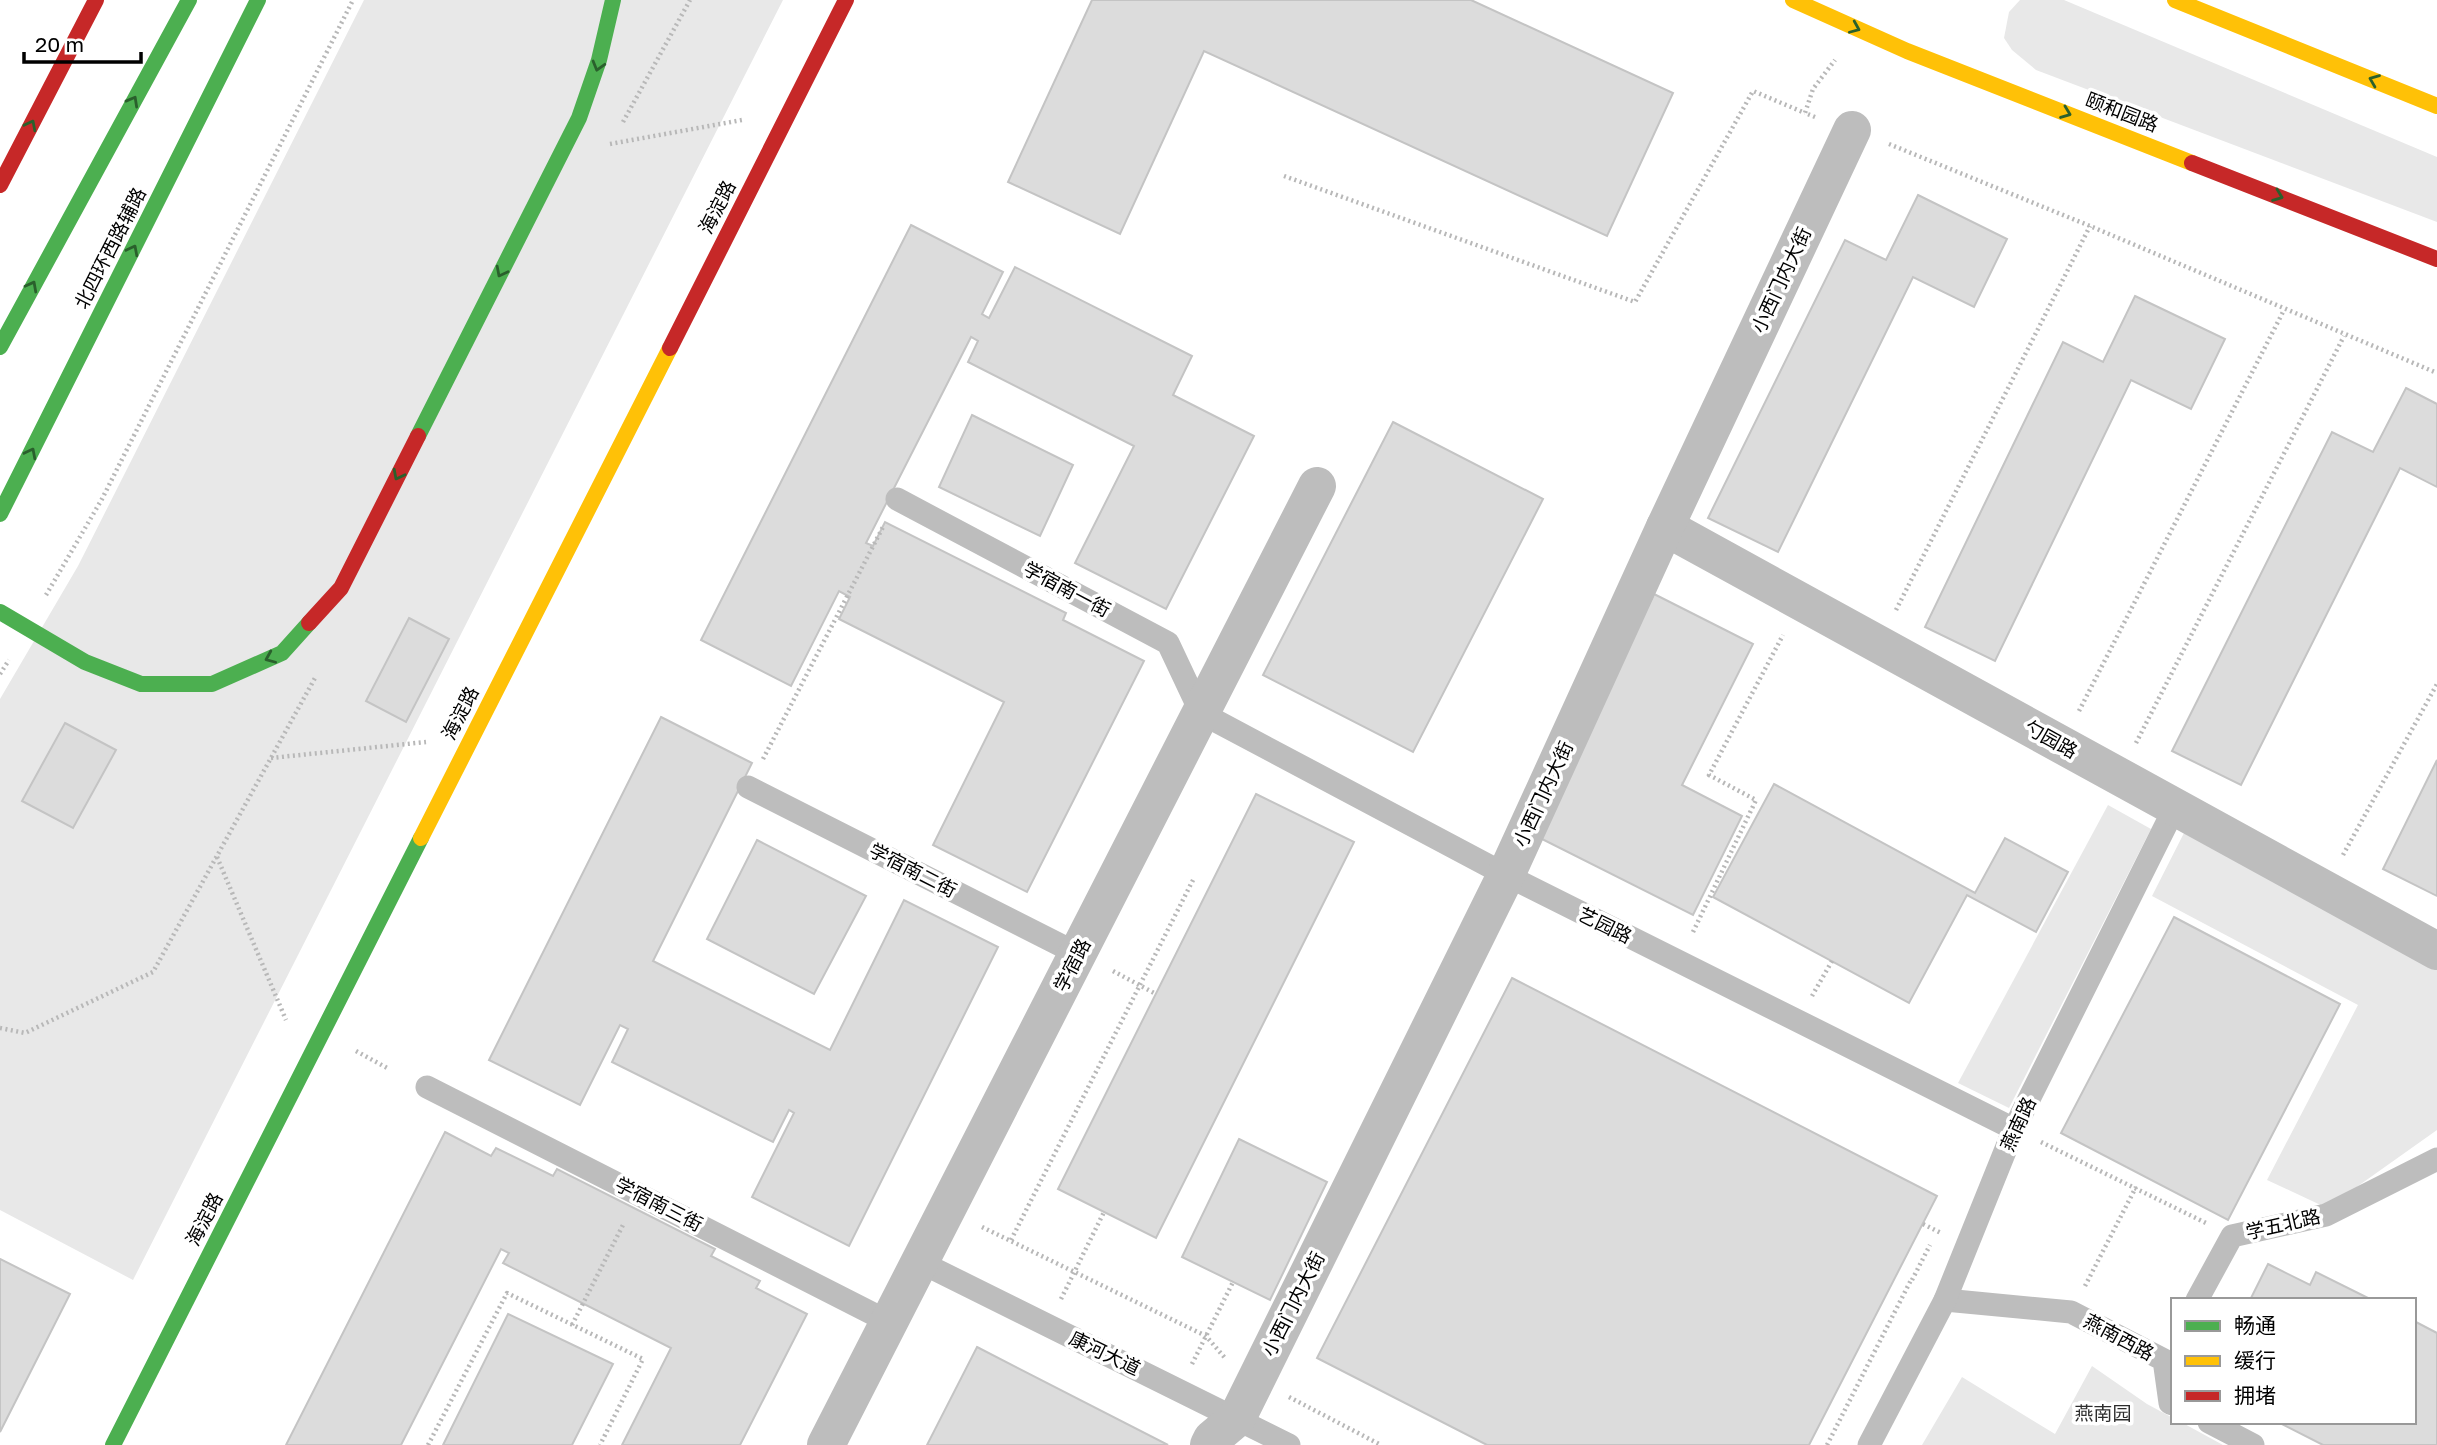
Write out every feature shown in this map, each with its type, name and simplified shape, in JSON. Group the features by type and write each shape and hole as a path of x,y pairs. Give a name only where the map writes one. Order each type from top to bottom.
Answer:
{"main road":[{"path":"0,185 96,0"},
{"path":"0,347 189,0"},
{"name":"北四环西路辅路","path":"0,514 258,0"},
{"path":"0,612 86,662 141,684 212,684 282,653 341,588 579,118 598,67 613,0"},
{"name":"海淀路","path":"113,1445 846,0"},
{"name":"颐和园路","path":"1793,0 1907,51 2437,259"},
{"path":"2175,0 2437,106"}],"street":[{"name":"小西门内大街","path":"1209,1445 1237,1418 1506,875 1665,527 1852,130"},
{"name":"学宿路","path":"826,1445 1317,486"},
{"name":"勺园路","path":"1665,527 2437,951"}],"lane":[{"name":"学宿南一街","path":"897,499 1168,643 1201,713"},
{"name":"艺园路","path":"1201,713 1506,875 2014,1129"},
{"name":"学宿南二街","path":"748,787 1078,954"},
{"name":"燕南路","path":"1869,1445 1945,1300 2014,1129 2175,807"},
{"name":"学宿南三街","path":"428,1087 889,1322"},
{"name":"学五北路","path":"2198,1298 2232,1236 2326,1215 2437,1159"},
{"name":"康河大道","path":"920,1262 1289,1445"},
{"name":"燕南西路","path":"1945,1300 2071,1311 2168,1352 2171,1403"},
{"path":"2213,1424 2253,1445"}],"path":[{"path":"46,596 102,499 353,0"},
{"path":"1284,176 1635,302 1753,92 1805,113"},
{"path":"610,144 747,120"},
{"path":"1852,130 2090,226 2437,373"},
{"path":"1879,645 2090,226"},
{"path":"2062,745 2284,310"},
{"path":"2119,776 2344,335"},
{"path":"748,787 897,499"},
{"path":"1679,962 1756,800 1709,775 1801,601"},
{"path":"0,674 11,656"},
{"path":"2324,889 2437,684"},
{"path":"271,758 427,741"},
{"path":"217,857 286,1021"},
{"path":"1194,878 1012,1240 1206,1336"},
{"path":"1129,979 1156,993"},
{"path":"2014,1129 2232,1236"},
{"path":"2071,1311 2136,1187"},
{"path":"572,1325 639,1193"},
{"path":"1048,1325 1104,1212"},
{"path":"1923,1224 1937,1231"},
{"path":"1827,1445 1912,1280"},
{"path":"1180,1390 1233,1282"},
{"path":"428,1445 506,1293 643,1359 600,1445"},
{"path":"1281,1393 1381,1445"}],"green space":[{"path":"364,0 783,0 133,1280 0,1210 0,699 78,566"},
{"path":"2020,0 2064,0 2437,157 2437,222 2036,70 2012,50 2004,38 2009,12"},
{"path":"2108,805 2151,829 2009,1108 1958,1083"},
{"path":"2185,831 2437,966 2437,1130 2327,1208 2267,1180 2358,1005 2152,896"},
{"name":"燕南园","path":"2092,1366 2147,1404 2171,1417 2171,1424 2185,1424 2223,1445 1922,1445 1962,1377 2055,1434"}],"building":[{"path":"1092,0 1471,0 1673,93 1607,236 1204,51 1120,234 1008,182"},
{"path":"1918,195 2007,239 1974,307 1913,277 1778,552 1708,518 1845,240 1886,260"},
{"path":"911,225 1003,272 982,314 989,318 1015,267 1192,356 1173,395 1254,436 1166,609 1075,563 1134,446 968,362 978,341 971,337 866,543 873,546 885,522 1066,613 1063,620 1144,661 1027,892 933,845 1004,702 839,619 850,597 839,591 791,686 701,640"},
{"path":"2135,296 2225,339 2191,409 2131,380 1995,661 1925,627 2063,342 2103,362"},
{"path":"2406,388 2437,404 2437,487 2400,468 2241,785 2172,751 2332,432 2373,452"},
{"path":"972,415 1073,465 1040,536 939,487"},
{"path":"1393,422 1543,499 1413,752 1263,675"},
{"path":"1654,594 1753,644 1682,785 1742,816 1693,915 1532,834"},
{"path":"409,618 449,639 406,722 366,701"},
{"path":"661,717 752,763 653,961 830,1050 904,900 998,947 849,1246 752,1197 794,1113 789,1110 773,1142 612,1062 628,1029 620,1025 580,1105 489,1060"},
{"path":"65,723 116,750 73,828 22,801"},
{"path":"2437,760 2437,896 2383,869"},
{"path":"1774,784 1975,893 2005,838 2068,872 2036,932 1967,895 1909,1003 1713,897"},
{"path":"1256,794 1354,842 1156,1238 1058,1189"},
{"path":"757,840 866,896 814,994 707,939"},
{"path":"2174,917 2340,1004 2228,1220 2061,1133"},
{"path":"1512,978 1937,1196 1809,1445 1487,1445 1317,1358"},
{"path":"445,1132 491,1156 496,1148 553,1176 557,1169 715,1249 711,1256 760,1281 756,1288 807,1314 740,1445 622,1445 671,1348 503,1263 509,1253 501,1249 401,1445 286,1445"},
{"path":"1239,1139 1327,1182 1270,1300 1182,1257"},
{"path":"0,1259 70,1294 0,1432"},
{"path":"2268,1264 2310,1285 2316,1272 2368,1298 2251,1298"},
{"path":"508,1314 613,1364 572,1445 443,1445"},
{"path":"2416,1322 2437,1333 2437,1445 2323,1445 2282,1424 2416,1424"},
{"path":"977,1347 1168,1445 927,1445"}],"traffic: fast":[{"path":"0,347 189,0"},
{"path":"0,514 258,0"},
{"path":"418,436 579,118 599,60 613,0"},
{"path":"0,612 85,662 141,684 212,684 282,653 309,623"},
{"path":"113,1445 421,838"}],"traffic: slow":[{"path":"1793,0 1907,51 2192,163"},
{"path":"2175,0 2437,106"},
{"path":"421,838 670,348"}],"traffic: jam":[{"path":"0,185 96,0"},
{"path":"670,348 846,0"},
{"path":"2192,163 2437,259"},
{"path":"309,623 341,588 418,436"}]}
